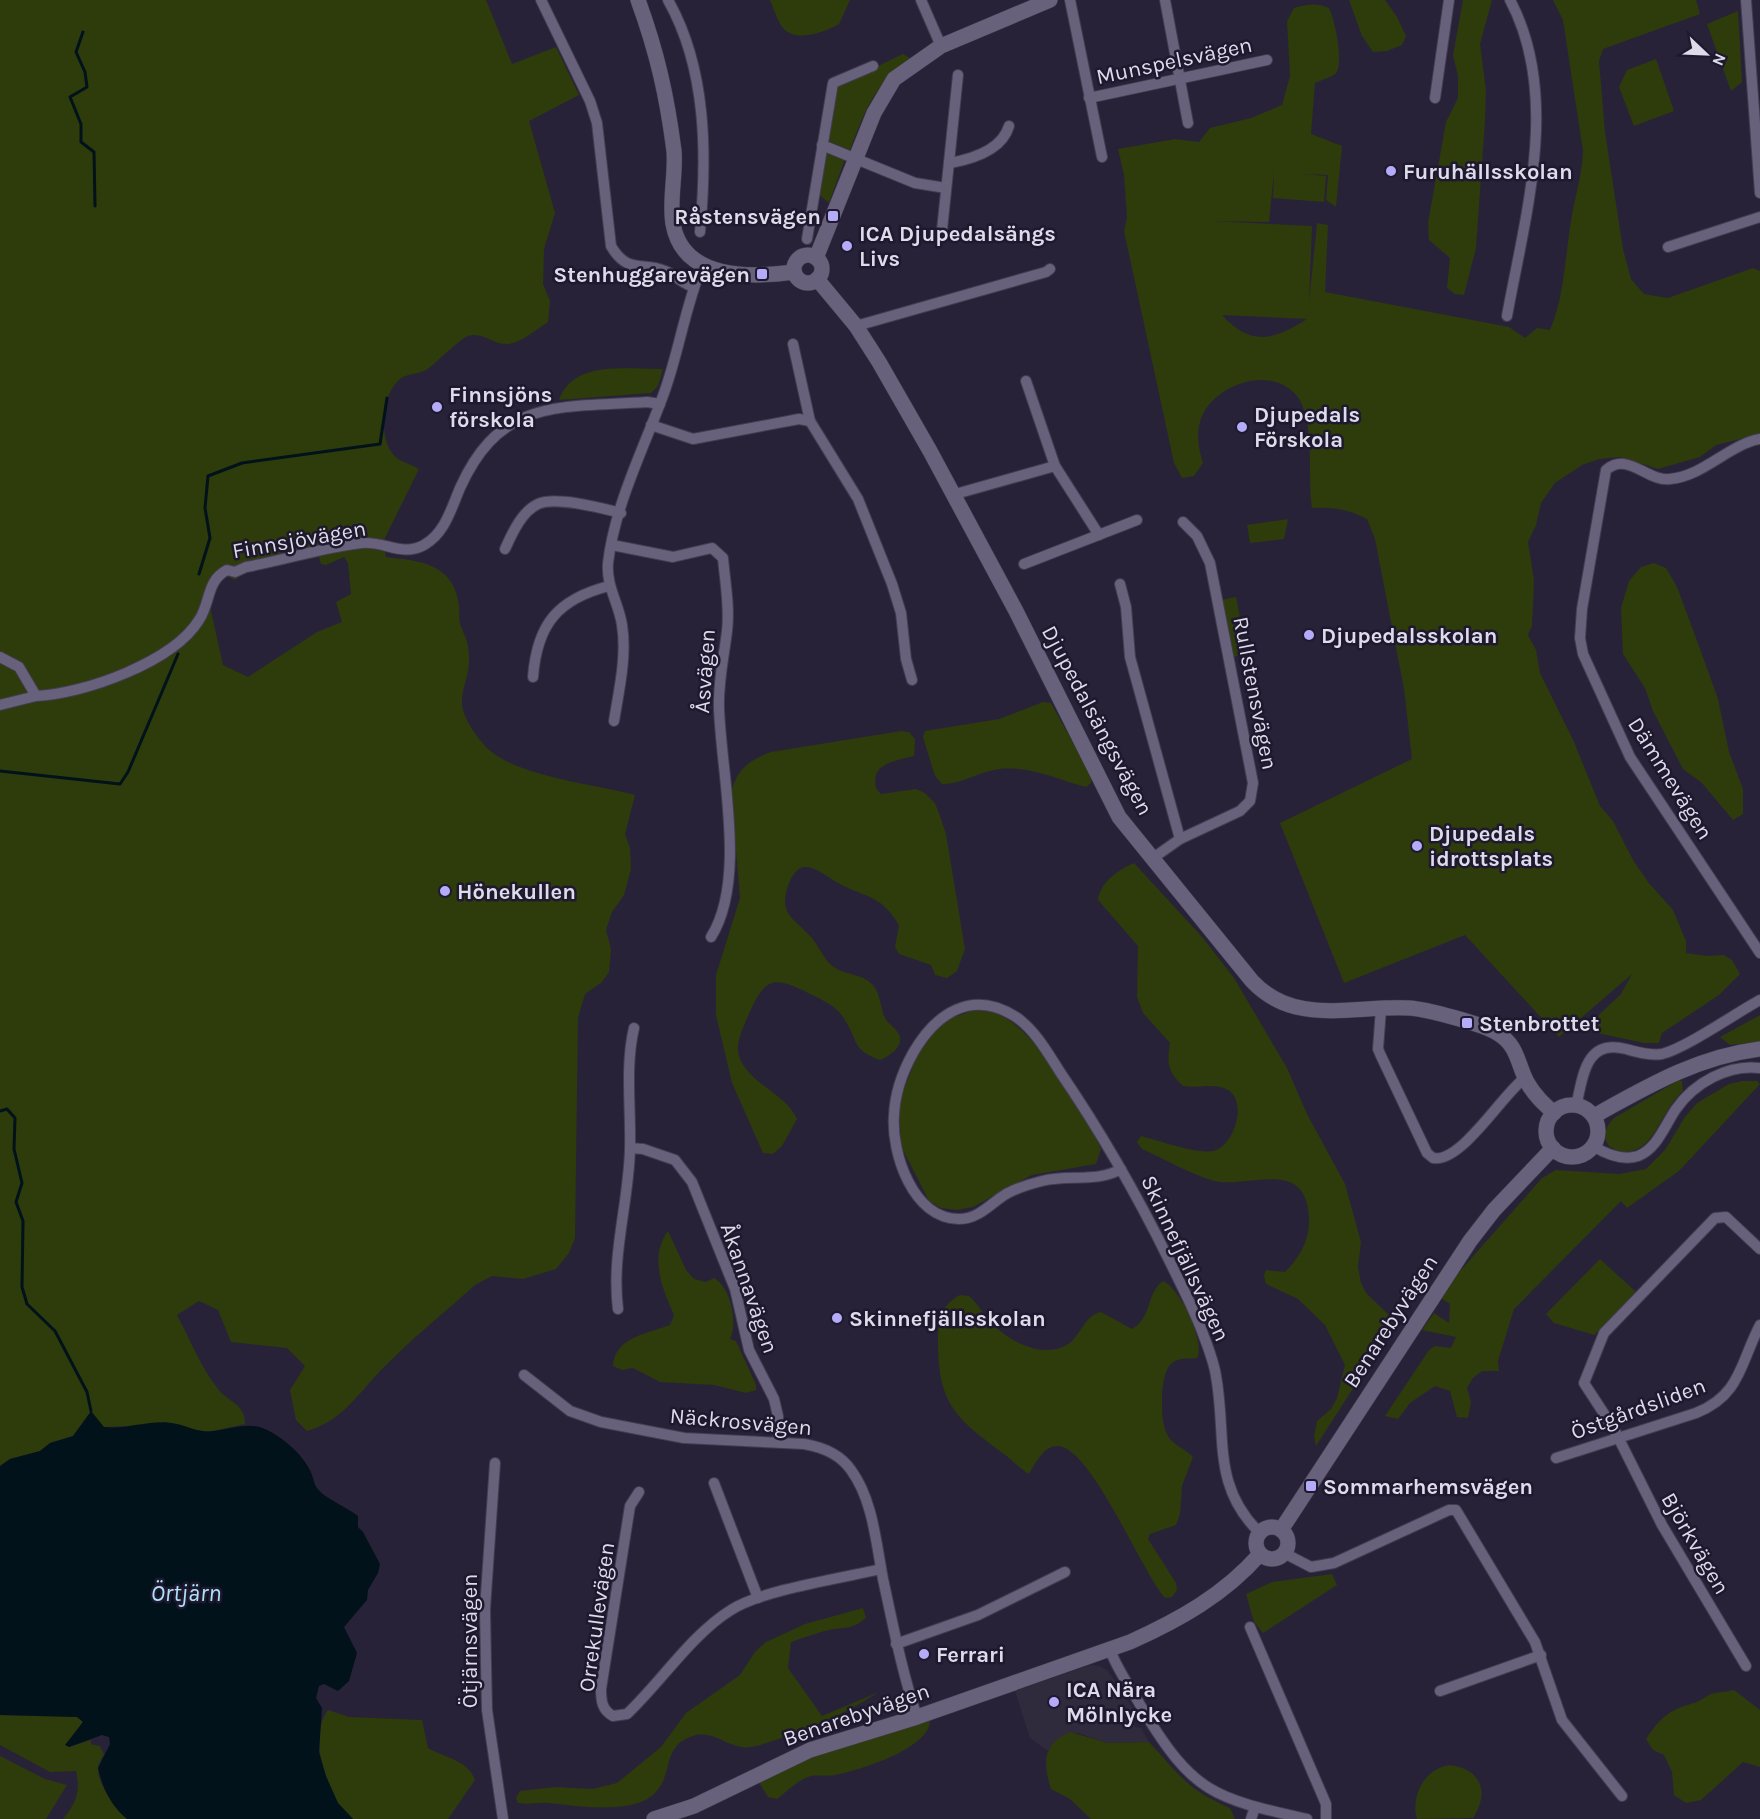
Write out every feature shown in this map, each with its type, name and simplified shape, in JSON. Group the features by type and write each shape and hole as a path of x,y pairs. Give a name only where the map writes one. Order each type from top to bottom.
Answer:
{"street":[{"path":"541,0 590,101 600,133 607,226 611,246 615,253 632,265 662,269 680,282 694,287"},
{"path":"638,0 666,88 674,155 673,225 683,247 702,266 714,271 746,275 794,272"},
{"path":"668,0 699,87 703,127 700,232"},
{"path":"921,0 941,46"},
{"path":"816,258 874,112 894,79 941,46 1050,0"},
{"path":"1070,0 1102,157"},
{"path":"1165,0 1188,123"},
{"path":"1435,98 1449,0"},
{"path":"1507,316 1532,169 1536,130 1531,62 1518,16 1510,0"},
{"path":"1746,0 1760,193"},
{"name":"Munspelsvägen","path":"1089,98 1268,60"},
{"path":"807,239 833,83 873,66"},
{"path":"942,230 958,75"},
{"path":"950,163 984,152 1002,141 1009,126"},
{"path":"822,146 855,157 915,183 946,188"},
{"path":"1668,247 1760,217"},
{"path":"808,255 816,258 822,267 817,279 810,283 802,282 794,272 795,264 800,258 808,255"},
{"path":"614,721 623,641 621,618 609,586 608,563 638,457 660,404 702,266"},
{"path":"856,326 1050,269"},
{"name":"Djupedalsängsvägen","path":"817,279 856,326 879,362 1016,611 1119,817 1216,939 1266,993 1288,1006 1316,1012 1416,1009 1496,1032 1513,1045 1535,1095 1554,1113"},
{"path":"793,344 810,421 848,481 872,530 901,613 906,659 912,681"},
{"path":"1026,381 1055,466 1099,535"},
{"name":"Finnsjövägen","path":"0,705 70,691 119,676 178,646 201,618 214,580 227,570 235,572 246,567 364,543 408,550 427,543 445,523 480,450 495,434 515,420 550,410 647,402 660,404"},
{"path":"651,425 693,440 800,419 810,421"},
{"name":"Dämmevägen","path":"1760,439 1678,478 1655,478 1631,464 1612,465 1606,470 1582,609 1580,638 1583,654 1630,757 1760,952"},
{"path":"952,495 1055,466"},
{"path":"505,549 525,514 537,504 561,502 621,513"},
{"path":"1024,564 1137,520"},
{"name":"Rullstensvägen","path":"1153,858 1180,839 1240,811 1250,801 1253,783 1210,563 1197,536 1183,522"},
{"name":"Åsvägen","path":"612,545 673,557 712,548 723,558 727,631 721,667 719,708 730,855 723,904 711,937"},
{"path":"1120,584 1126,607 1130,657 1180,839"},
{"path":"533,677 540,639 554,615 575,597 609,586"},
{"path":"0,657 19,667 36,696"},
{"path":"1576,1106 1583,1070 1594,1055 1605,1049 1622,1048 1661,1054 1684,1044 1760,1000"},
{"name":"Skinnefjällsvägen","path":"1121,1169 1101,1178 1059,1178 1030,1184 1006,1194 982,1212 968,1218 946,1218 937,1214 919,1199 896,1148 895,1105 900,1084 912,1054 937,1022 954,1009 975,1005 1006,1012 1019,1019 1042,1045 1121,1169 1203,1334 1216,1373 1226,1480 1241,1512 1260,1533"},
{"path":"1381,1009 1378,1049 1427,1153 1433,1158 1441,1158 1480,1130 1509,1093 1526,1078"},
{"path":"618,1309 614,1282 630,1148 630,1045 634,1028"},
{"path":"1594,1116 1652,1082 1681,1069 1716,1057 1760,1049"},
{"path":"1593,1146 1617,1156 1638,1156 1657,1140 1677,1107 1703,1083 1729,1071 1760,1068"},
{"path":"1566,1106 1576,1106 1594,1116 1598,1132 1593,1146 1586,1154 1576,1157 1560,1155 1553,1148 1546,1130 1554,1113 1566,1106"},
{"name":"Åkannavägen","path":"630,1148 644,1149 675,1160 692,1182 735,1288 749,1350 774,1399 778,1416 778,1443"},
{"name":"Benarebyvägen","path":"1281,1530 1470,1241 1494,1210 1553,1148"},
{"name":"Björkvägen","path":"1746,1665 1662,1525 1601,1406 1584,1383 1604,1333 1715,1218 1722,1215 1726,1217 1760,1249"},
{"name":"Östgårdsliden","path":"1556,1458 1696,1413 1725,1396 1739,1374 1760,1325"},
{"name":"Näckrosvägen","path":"524,1375 570,1411 601,1422 684,1438 778,1443 822,1448 835,1455 851,1469 868,1507 896,1644 917,1717"},
{"name":"Ötjärnsvägen","path":"495,1463 497,1468 484,1609 487,1710 503,1819"},
{"path":"714,1483 758,1598"},
{"name":"Orrekullevägen","path":"639,1492 630,1506 601,1689 601,1700 606,1712 619,1717 627,1714 720,1617 734,1608 758,1598 881,1569"},
{"path":"1284,1553 1311,1567 1334,1563 1454,1509 1520,1616 1541,1655 1562,1720 1622,1796"},
{"path":"1270,1528 1281,1530 1288,1541 1284,1553 1275,1559 1260,1554 1256,1541 1260,1533 1270,1528"},
{"name":"Benarebyvägen","path":"654,1819 694,1806 794,1756 917,1717 1110,1650 1159,1629 1205,1603 1233,1582 1260,1554"},
{"path":"896,1644 978,1615 1065,1572"},
{"path":"1250,1627 1326,1804 1326,1819"},
{"path":"1110,1650 1161,1741 1188,1773 1216,1794 1255,1807 1307,1819"},
{"path":"1440,1691 1541,1655"},
{"path":"1251,1819 1255,1807"}],"shaded area":[{"path":"1090,1665 1100,1666 1108,1671 1133,1708 1130,1715 1135,1727 1141,1728 1149,1742 1108,1743 1078,1733 1062,1736 1048,1751 1030,1738 1015,1691"}],"green space":[{"path":"0,0 486,0 512,64 556,47 579,95 529,121 555,213 544,249 543,284 550,301 548,322 523,338 508,344 478,335 468,336 429,368 403,377 396,383 390,392 384,413 385,435 395,456 419,469 384,540 386,557 411,560 433,567 450,580 456,591 459,621 469,651 462,708 471,727 488,749 502,759 537,773 635,795 625,834 630,848 631,869 624,895 612,912 606,930 611,949 609,972 602,982 585,994 578,1018 575,1238 569,1253 556,1269 523,1279 492,1276 475,1285 415,1337 348,1406 319,1427 307,1431 296,1420 290,1390 305,1366 287,1348 231,1342 218,1310 199,1301 177,1315 206,1372 222,1394 239,1407 245,1424 213,1431 194,1431 176,1424 104,1427 50,1443 40,1451 10,1459 0,1466","holes":["319,557 321,564 326,565 344,557 348,563 351,594 336,602 342,622 317,632 248,677 223,665 209,602 214,587 225,575 235,580 247,570"]},
{"path":"770,0 850,0 839,24 819,33 797,35 785,30"},
{"path":"1349,0 1385,0 1406,36 1402,45 1387,51 1373,52 1362,36"},
{"path":"1463,0 1492,0 1480,44 1486,90 1485,121 1476,248 1464,295 1455,294 1447,288 1450,258 1429,240 1428,223 1446,122 1458,98 1458,76 1453,55"},
{"path":"1553,0 1696,0 1700,14 1603,49 1599,61 1605,132 1623,249 1631,279 1644,294 1668,298 1753,268 1760,271 1760,434 1716,445 1700,457 1658,469 1620,457 1599,459 1582,465 1555,483 1541,503 1536,525 1528,542 1534,580 1532,626 1528,635 1536,650 1540,673 1574,742 1600,806 1613,821 1633,860 1648,882 1673,910 1686,941 1686,953 1707,956 1724,955 1732,960 1740,974 1719,995 1662,1033 1659,1043 1644,1043 1583,1030 1621,994 1632,974 1559,1037 1465,935 1344,983 1280,823 1412,759 1404,689 1375,539 1367,519 1340,509 1312,508 1309,435 1303,407 1297,396 1285,386 1272,381 1257,380 1242,383 1216,398 1206,409 1198,432 1203,463 1194,476 1182,478 1174,463 1124,231 1127,217 1124,175 1118,149 1175,139 1199,142 1210,128 1251,118 1282,105 1290,76 1287,21 1294,8 1320,5 1329,8 1338,41 1339,60 1336,73 1315,83 1311,134 1342,146 1336,207 1326,200 1328,175 1302,174 1326,176 1324,202 1273,198 1274,172 1269,222 1212,221 1312,226 1309,302 1317,223 1328,225 1325,292 1509,327 1525,338 1537,328 1550,330 1562,288 1583,151 1563,20","holes":["1222,315 1307,319 1284,332 1263,337 1243,332"]},
{"path":"1738,11 1742,82 1731,91 1707,24"},
{"path":"903,54 910,58 888,78 872,99 850,150 826,140 836,86"},
{"path":"1656,59 1674,111 1634,126 1619,87 1627,70"},
{"path":"824,150 845,159 829,203 816,192"},
{"path":"619,368 663,369 658,386 651,393 559,400 566,387 589,372"},
{"path":"1288,519 1284,539 1250,543 1247,525"},
{"path":"1654,563 1666,568 1677,587 1718,699 1729,752 1743,789 1743,814 1733,820 1702,783 1683,769 1653,711 1645,688 1623,654 1621,608 1629,581 1641,567"},
{"path":"1236,597 1247,654 1233,657 1221,600"},
{"path":"1043,702 1051,703 1091,775 1091,783 1086,787 1034,772 1012,769 993,770 949,784 942,784 935,776 923,737 925,731 999,719"},
{"path":"901,731 909,732 915,739 914,756 880,768 875,780 876,788 881,794 916,789 925,793 935,803 946,834 965,949 957,971 947,978 935,975 931,965 899,954 895,947 899,925 880,903 813,868 800,868 794,873 786,894 786,909 833,966 863,978 874,986 884,1016 896,1030 900,1039 894,1052 880,1060 859,1048 843,1017 828,1003 787,984 779,982 765,987 754,1003 742,1031 738,1046 739,1056 751,1074 784,1102 797,1119 782,1146 773,1154 763,1153 732,1083 716,1015 716,975 740,898 731,792 737,777 745,766 771,752"},
{"path":"1134,863 1203,938 1234,978 1287,1068 1307,1114 1345,1184 1361,1242 1358,1267 1361,1283 1366,1293 1390,1316 1394,1325 1316,1446 1314,1437 1317,1421 1331,1409 1337,1398 1345,1365 1325,1325 1298,1299 1266,1284 1264,1276 1266,1270 1285,1272 1303,1248 1309,1227 1306,1200 1298,1188 1287,1181 1274,1179 1228,1182 1205,1178 1142,1149 1137,1142 1141,1136 1188,1149 1213,1151 1227,1141 1236,1124 1238,1114 1234,1096 1228,1090 1217,1086 1183,1086 1178,1081 1169,1067 1170,1043 1143,1013 1137,997 1138,946 1098,900 1106,882"},
{"path":"974,1010 992,1012 1002,1016 1016,1025 1030,1039 1045,1056 1072,1095 1101,1149 1096,1164 1032,1175 973,1207 957,1210 941,1208 929,1201 901,1146 899,1102 919,1051 944,1021"},
{"path":"1760,1015 1760,1042 1730,1045 1720,1037"},
{"path":"1679,1080 1682,1081 1683,1091 1647,1142 1632,1151 1623,1152 1610,1146 1605,1134 1614,1118"},
{"path":"1757,1081 1760,1084 1679,1171 1627,1208 1621,1201 1514,1309 1498,1361 1499,1371 1482,1371 1473,1378 1467,1388 1471,1402 1468,1418 1457,1417 1450,1391 1435,1386 1410,1403 1398,1419 1385,1416 1429,1350 1435,1346 1451,1348 1456,1337 1422,1330 1434,1313 1449,1323 1450,1304 1441,1298 1447,1286 1542,1178 1556,1170 1619,1174 1646,1169 1665,1150 1685,1117 1697,1103 1729,1084"},
{"path":"668,1231 686,1270 694,1279 706,1282 714,1278 725,1289 733,1315 730,1339 736,1341 756,1385 756,1390 746,1393 714,1385 660,1382 633,1368 622,1370 613,1366 615,1356 626,1342 670,1325 674,1315 665,1294 658,1262 662,1241"},
{"path":"1600,1259 1636,1292 1594,1335 1554,1323 1546,1314"},
{"path":"1163,1281 1176,1293 1183,1304 1194,1328 1199,1350 1197,1358 1180,1359 1171,1364 1167,1369 1163,1386 1162,1408 1166,1432 1171,1440 1193,1457 1182,1486 1180,1514 1176,1525 1150,1534 1148,1539 1176,1583 1177,1590 1172,1597 1165,1598 1100,1487 1085,1466 1071,1452 1058,1446 1048,1449 1040,1456 1029,1474 962,1419 946,1395 939,1363 938,1341 944,1309 960,1295 969,1296 993,1324 1010,1338 1031,1348 1053,1350 1072,1341 1091,1317 1101,1312 1132,1329 1143,1319 1154,1292"},
{"path":"1332,1574 1337,1585 1263,1633 1254,1622 1246,1594 1272,1582"},
{"path":"863,1608 866,1618 856,1625 824,1631 791,1642 788,1668 822,1716 879,1692 854,1707 803,1730 754,1746 741,1747 706,1735 693,1736 676,1746 661,1786 655,1793 646,1800 634,1804 620,1807 589,1807 518,1803 516,1798 520,1791 556,1787 592,1789 617,1783 661,1747 686,1713 740,1675 755,1652 766,1642 805,1624"},
{"path":"1734,1690 1760,1710 1760,1767 1743,1762 1701,1800 1686,1803 1674,1795 1672,1772 1664,1755 1653,1750 1646,1739 1656,1725 1672,1711 1698,1702 1711,1694"},
{"path":"328,1710 349,1717 422,1720 428,1748 462,1764 472,1773 475,1780 448,1819 353,1819 337,1801 327,1780 320,1756 320,1732"},
{"path":"0,1715 77,1717 83,1721 69,1747 91,1740 91,1744 100,1746 104,1754 98,1766 101,1781 113,1803 127,1819 63,1819 71,1808 78,1791 76,1771 50,1772 0,1745"},
{"path":"930,1719 928,1730 920,1739 893,1756 832,1776 808,1777 777,1799 768,1797 757,1779 800,1760"},
{"path":"1070,1732 1108,1743 1149,1742 1193,1787 1230,1808 1235,1819 1091,1819 1070,1799 1051,1789 1048,1780 1046,1763 1050,1749 1054,1742"},
{"path":"0,1756 45,1779 67,1785 46,1819 0,1819"},
{"path":"1450,1765 1469,1771 1480,1783 1481,1799 1473,1818 1417,1819 1416,1801 1422,1784 1433,1771"}],"water":[{"name":"Örtjärn","path":"91,1411 104,1427 159,1422 204,1431 243,1426 267,1430 287,1443 301,1457 321,1492 358,1516 358,1527 380,1564 378,1573 368,1590 367,1600 344,1627 357,1653 349,1681 338,1691 324,1684 319,1686 316,1698 322,1708 319,1752 326,1776 338,1803 353,1819 127,1819 108,1796 98,1768 110,1744 109,1737 102,1735 69,1747 65,1745 83,1722 77,1717 0,1715 0,1466 10,1459 40,1451 50,1443 73,1436"}],"waterway":[{"path":"83,32 76,52 85,72 87,87 70,97 81,124 81,142 94,152 95,206"},
{"path":"199,574 210,538 205,508 208,476 242,463 380,444 387,398"},
{"path":"0,771 120,784 128,772 178,654"},
{"path":"0,1111 7,1109 15,1118 14,1149 22,1183 16,1202 23,1221 22,1287 27,1304 55,1331 87,1392 91,1411"}],"place":[{"name":"Furuhällsskolan","path":"1391,171"},
{"name":"Råstensvägen","path":"833,216"},
{"name":"ICA Djupedalsängs Livs","path":"847,246"},
{"name":"Stenhuggarevägen","path":"762,274"},
{"name":"Finnsjöns förskola","path":"437,407"},
{"name":"Djupedals Förskola","path":"1242,427"},
{"name":"Djupedalsskolan","path":"1309,635"},
{"name":"Djupedals idrottsplats","path":"1417,846"},
{"name":"Hönekullen","path":"445,891"},
{"name":"Stenbrottet","path":"1467,1023"},
{"name":"Skinnefjällsskolan","path":"837,1318"},
{"name":"Sommarhemsvägen","path":"1311,1486"},
{"name":"Ferrari","path":"924,1654"},
{"name":"ICA Nära Mölnlycke","path":"1054,1702"}]}
